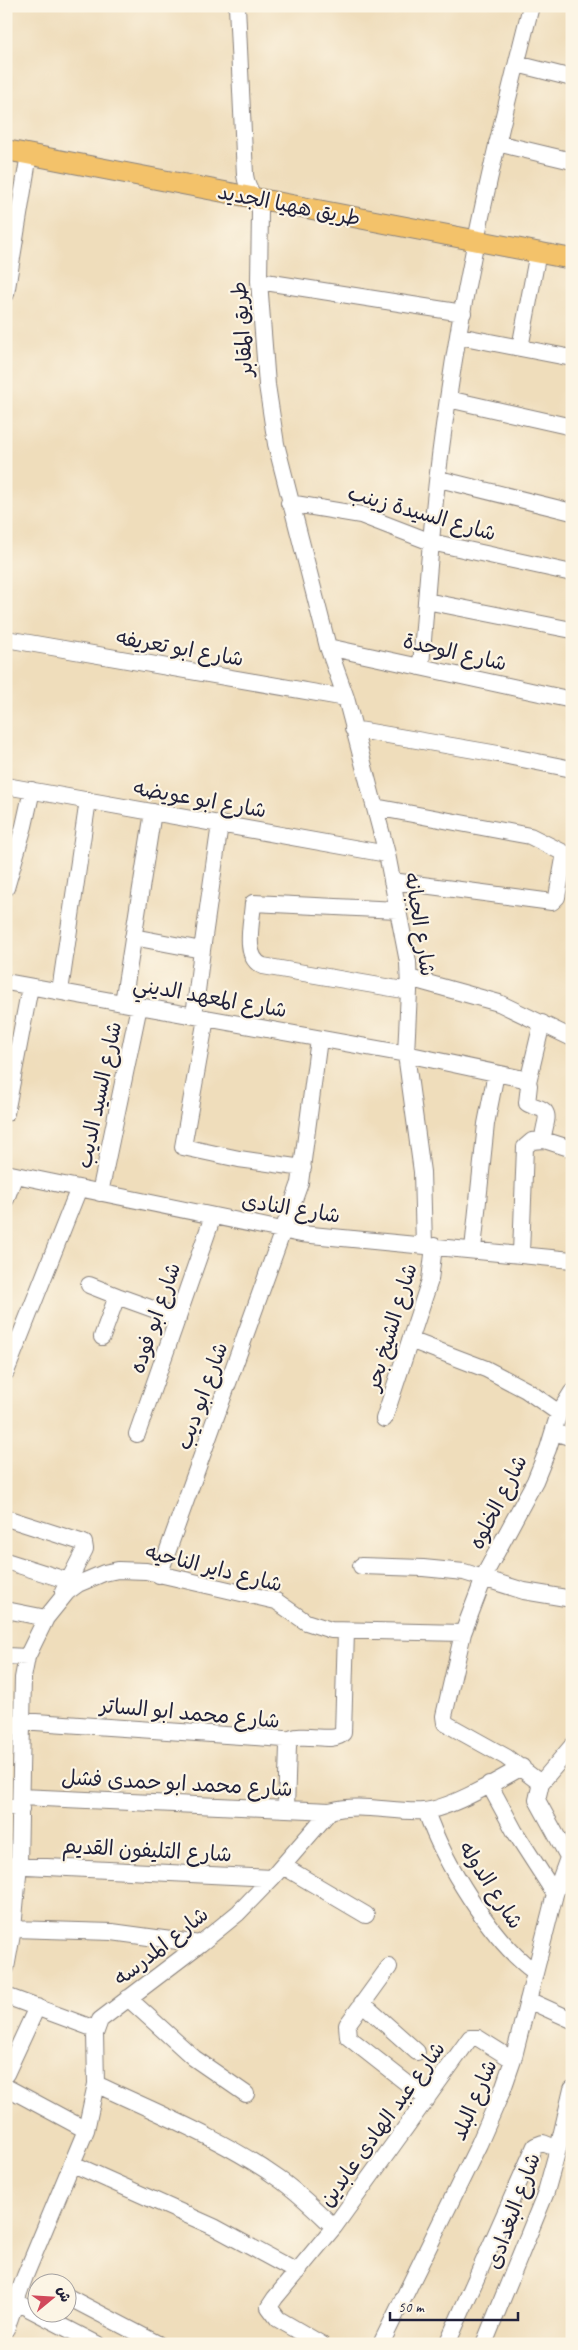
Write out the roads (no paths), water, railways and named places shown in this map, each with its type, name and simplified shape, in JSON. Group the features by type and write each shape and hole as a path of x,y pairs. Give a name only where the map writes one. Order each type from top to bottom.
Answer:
{"main road":[{"name":"طريق ههيا الجديد","path":"6,150 572,259"}],"street":[{"name":"طريق المقابر","path":"237,6 245,176 247,187 260,211 259,281 271,415 289,503 328,647"},
{"path":"421,666 431,542 448,399 462,313 475,240 531,6"},
{"path":"517,64 572,78"},
{"path":"498,143 572,161"},
{"path":"6,294 29,154"},
{"path":"520,348 538,252"},
{"path":"259,281 462,313"},
{"path":"459,336 572,358"},
{"path":"448,399 572,427"},
{"path":"439,479 572,512"},
{"name":"شارع السيدة زينب","path":"289,503 361,515 431,542 572,573"},
{"path":"426,601 572,630"},
{"name":"شارع ابو تعريفه","path":"6,639 346,698"},
{"name":"شارع الوحدة","path":"328,647 572,700"},
{"name":"شارع الجبانه","path":"328,647 346,698 387,854 398,910 409,985 406,1054 422,1172 429,1246"},
{"path":"353,729 572,769"},
{"name":"شارع ابو عويضه","path":"6,786 387,854"},
{"path":"6,888 32,790"},
{"path":"60,991 88,800"},
{"path":"375,807 530,836 568,855 557,897 552,902 392,881"},
{"path":"123,1003 154,812"},
{"path":"220,824 202,950 200,1017 183,1147 238,1159 303,1168"},
{"path":"398,910 253,903 250,953 257,964 263,966 477,996 572,1038"},
{"path":"133,937 202,950"},
{"name":"شارع المعهد الديني","path":"6,982 406,1054 528,1082"},
{"path":"6,1113 30,987"},
{"name":"شارع السيد الديب","path":"100,1193 139,1006"},
{"path":"542,1024 528,1082 527,1103 544,1110 546,1114 542,1136 544,1140"},
{"name":"شارع ابو ديب","path":"159,1575 284,1231 303,1168 319,1038"},
{"path":"472,1249 479,1175 496,1074"},
{"path":"520,1253 525,1148 532,1140 544,1140 572,1149"},
{"path":"6,1199 11,1174"},
{"name":"شارع النادى","path":"11,1174 284,1231 520,1253 572,1260"},
{"path":"6,1372 78,1188"},
{"name":"شارع ابو فوده","path":"137,1434 213,1216"},
{"name":"شارع الشيخ بحر","path":"384,1419 430,1280 429,1246"},
{"path":"89,1285 178,1318"},
{"path":"102,1337 117,1296"},
{"path":"410,1340 486,1369 526,1390 559,1413"},
{"name":"شارع الخلوه","path":"463,1633 484,1577 535,1481 554,1432 559,1413 572,1392"},
{"path":"554,1432 572,1438"},
{"path":"6,1518 84,1543 85,1549 57,1602"},
{"path":"6,1561 69,1581"},
{"path":"361,1566 444,1569 484,1577 524,1591 572,1599"},
{"name":"شارع داير الناحيه","path":"8,1958 16,1804 23,1761 21,1721 14,1694 27,1658 46,1618 57,1602 78,1584 104,1573 132,1570 276,1601 285,1606 294,1616 331,1630 463,1633"},
{"path":"6,1610 46,1618"},
{"path":"286,1741 299,1736 335,1738 343,1733 346,1631"},
{"path":"463,1633 444,1716 445,1723 490,1747 522,1768 540,1784"},
{"path":"6,1656 27,1658"},
{"name":"شارع محمد ابو الساتر","path":"21,1721 286,1741 286,1809"},
{"path":"570,1861 537,1800 540,1784 572,1746"},
{"path":"330,1811 379,1808 426,1811 443,1806 522,1768"},
{"path":"490,1784 515,1832 555,1894"},
{"name":"شارع محمد ابو حمدى فشل","path":"16,1804 330,1811"},
{"name":"شارع المدرسه","path":"95,2029 100,2020 238,1913 278,1872 330,1811"},
{"name":"شارع الدوله","path":"426,1811 445,1856 483,1915 507,1948 536,1972"},
{"name":"شارع البلد","path":"381,2344 492,2117 514,2060 555,1894 570,1861"},
{"name":"شارع التليفون القديم","path":"13,1865 278,1872"},
{"path":"278,1872 366,1914"},
{"path":"11,1926 112,1932 200,1944"},
{"path":"389,1967 347,2026 348,2037 427,2099"},
{"path":"6,1996 95,2029 96,2084 86,2130 34,2272"},
{"path":"128,1998 194,2058 246,2094"},
{"path":"528,2000 572,2020"},
{"path":"362,2003 417,2052"},
{"path":"6,2074 37,2007"},
{"name":"شارع عبد الهادى عابدين","path":"321,2344 278,2318 270,2309 275,2298 334,2227 470,2038 478,2038 514,2060"},
{"path":"96,2084 221,2144 259,2166 280,2180 334,2227"},
{"path":"6,2087 86,2130"},
{"name":"شارع البغدادى","path":"484,2344 538,2213 558,2149 572,2089"},
{"path":"447,2344 535,2146 543,2143 558,2149"},
{"path":"73,2164 214,2227 297,2272"},
{"path":"6,2329 16,2302 28,2285"},
{"path":"16,2302 96,2344"},
{"path":"78,2302 158,2344"}]}
